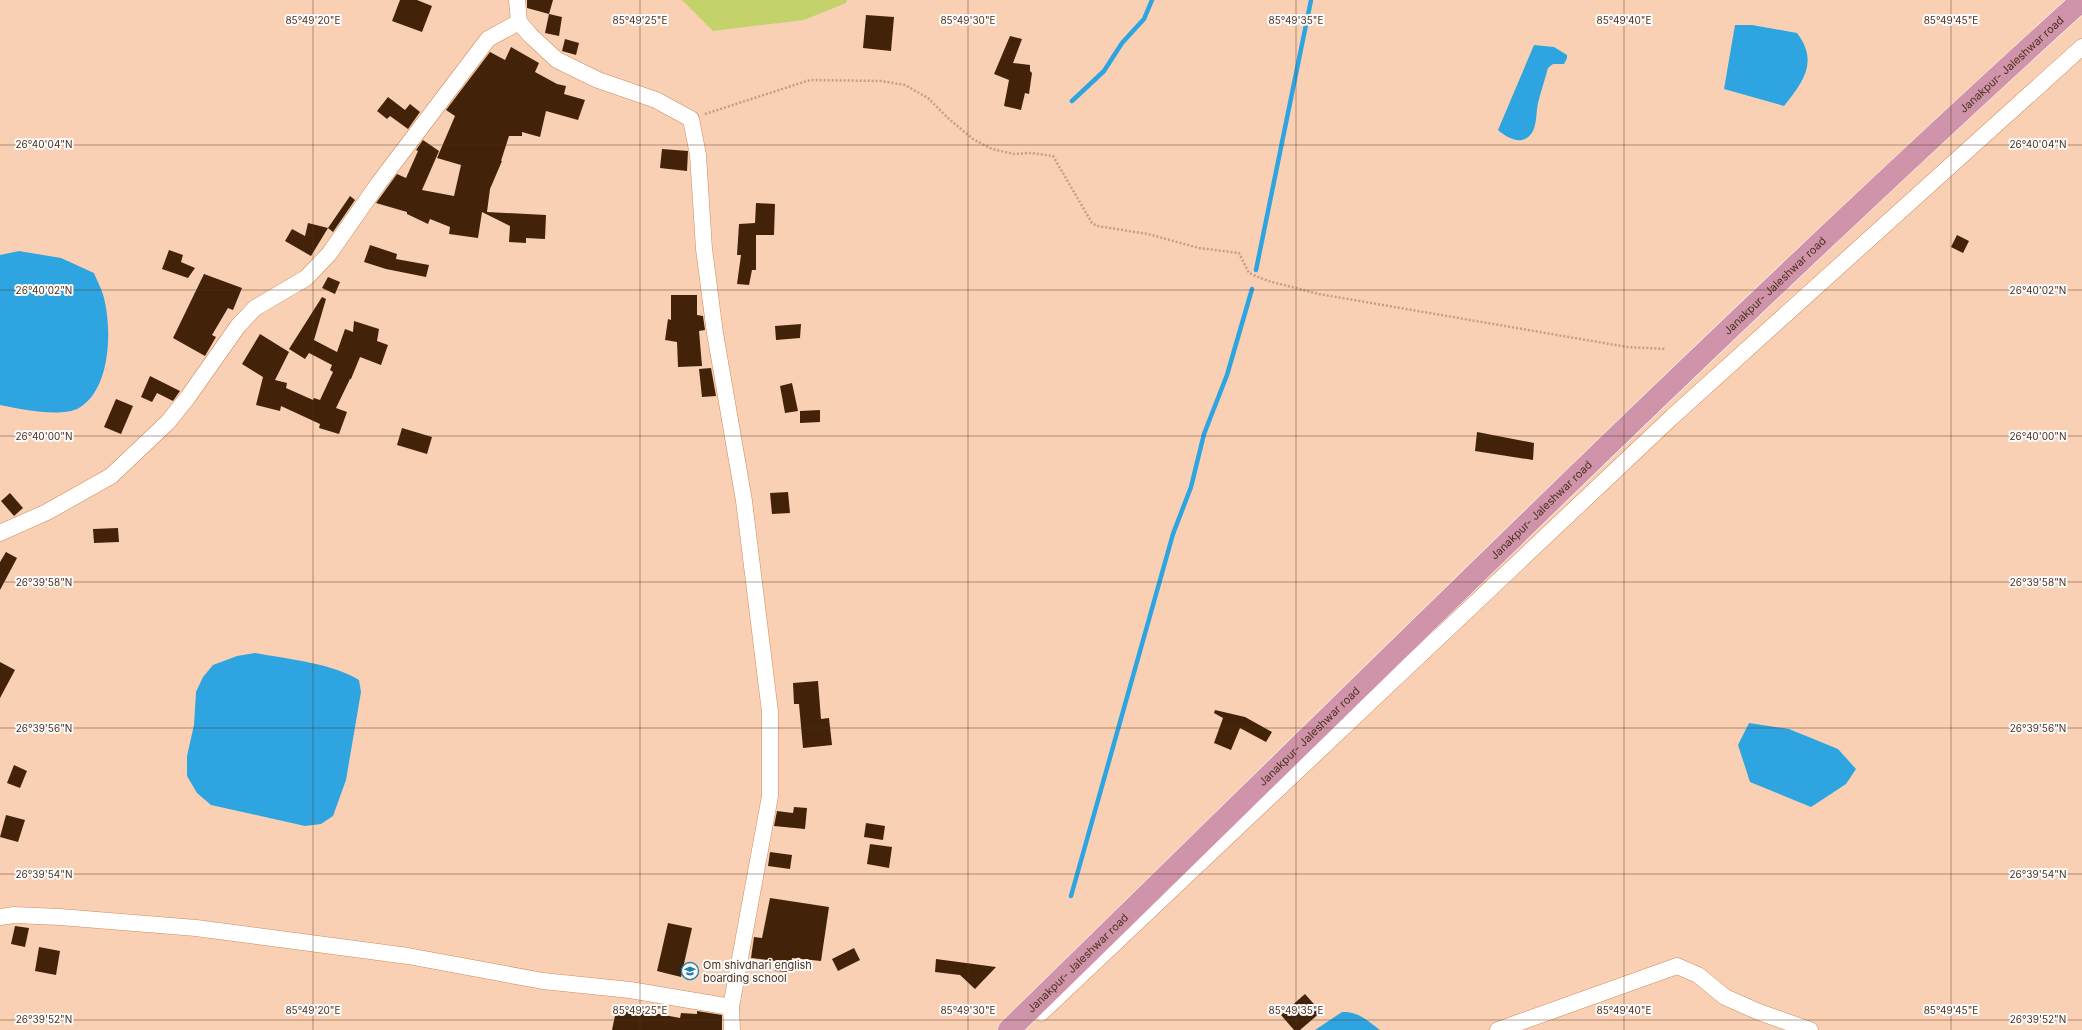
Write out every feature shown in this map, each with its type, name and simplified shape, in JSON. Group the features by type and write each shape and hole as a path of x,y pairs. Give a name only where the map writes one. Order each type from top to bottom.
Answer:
{"highway":[{"name":"Janakpur- Jaleshwar road","path":"1009,1030 1712,346 1991,82 2082,0"}],"street":[{"path":"517,0 519,22 530,35 557,60 598,80 656,100 691,119 698,155 704,249 744,501 770,712 770,796 731,1008 732,1030"},
{"path":"0,533 47,512 111,476 168,422 188,397 238,326 255,308 306,278 330,254 378,184 488,39 519,22"},
{"path":"1023,1030 1672,417 2082,47"},
{"path":"0,917 14,914 196,928 408,956 543,981 630,990 731,1008"},
{"path":"1498,1030 1677,966 1698,975 1725,997 1759,1012 1810,1030"}],"path":[{"path":"691,119 810,80 881,81 905,85 928,98 973,139 992,149 1014,154 1031,153 1053,156 1092,223 1097,226 1148,234 1199,248 1239,253 1249,273 1268,281 1319,294 1627,347 1666,349"}],"green space":[{"path":"682,0 847,0 846,3 804,20 713,31"}],"water":[{"path":"1735,25 1752,25 1797,33 1804,43 1808,63 1806,71 1797,89 1784,106 1724,89"},
{"path":"1534,45 1554,47 1567,55 1567,58 1564,64 1553,64 1548,68 1538,103 1533,131 1525,139 1516,140 1506,136 1498,130"},
{"path":"19,251 61,258 94,273 101,288 107,311 108,326 108,342 103,373 98,387 90,399 79,408 71,411 40,412 0,405 0,255"},
{"path":"255,653 336,669 359,680 361,692 346,780 333,816 321,824 305,826 211,805 197,793 187,776 187,756 194,725 196,692 203,677 213,665 237,656"},
{"path":"1749,723 1789,729 1838,749 1856,769 1846,784 1811,807 1750,782 1738,745"},
{"path":"1342,1012 1358,1015 1380,1030 1315,1030"}],"building":[{"path":"400,0 417,0 432,6 422,32 392,21"},
{"path":"527,0 553,0 549,14 527,8"},
{"path":"549,14 562,17 559,36 545,33"},
{"path":"866,15 894,17 891,51 863,48"},
{"path":"1010,36 1022,39 1013,63 1030,65 1030,71 1032,73 1029,94 1025,93 1021,110 1004,106 1009,80 994,74"},
{"path":"565,39 579,43 576,55 562,51"},
{"path":"511,47 539,63 535,72 557,84 566,86 564,94 585,100 578,120 546,111 540,137 522,132 522,136 509,136 502,161 490,189 487,212 546,215 545,239 526,238 526,243 509,242 510,226 482,212 478,238 449,234 450,227 430,219 428,224 407,214 407,212 376,203 397,174 406,178 418,151 416,150 423,140 439,151 422,190 454,196 461,165 437,158 455,116 446,110 490,52 505,60"},
{"path":"388,97 405,110 410,104 420,112 408,129 390,116 387,119 377,111"},
{"path":"662,149 688,151 687,171 660,168"},
{"path":"350,196 355,200 333,232 328,228"},
{"path":"756,203 775,204 774,235 756,235 756,270 752,270 749,285 737,284 741,255 737,255 739,224 755,223"},
{"path":"308,223 328,228 311,256 285,241 292,229 305,236"},
{"path":"1957,235 1969,241 1963,253 1951,247"},
{"path":"370,245 397,254 396,259 429,265 426,277 386,269 364,262"},
{"path":"169,250 183,255 181,262 195,268 188,278 162,269"},
{"path":"204,274 242,288 233,310 228,308 212,335 216,337 205,356 173,338"},
{"path":"328,277 340,282 335,294 322,288"},
{"path":"671,295 697,295 697,315 703,316 705,330 699,331 702,366 678,367 677,342 665,340 668,319 671,320"},
{"path":"322,297 326,299 314,340 337,352 345,329 353,332 354,321 379,329 377,341 388,345 381,365 360,357 351,379 336,408 347,412 339,434 319,428 320,424 281,406 280,411 256,405 263,377 242,364 260,334 289,352 275,380 287,383 286,388 313,400 314,398 320,400 333,372 330,370 332,365 309,353 305,359 289,349"},
{"path":"801,324 800,338 776,340 775,326"},
{"path":"711,368 716,396 702,397 699,369"},
{"path":"150,376 180,391 173,401 157,393 152,402 141,397"},
{"path":"792,383 798,411 785,413 780,386"},
{"path":"116,399 133,406 121,434 104,427"},
{"path":"820,410 820,422 800,423 800,411"},
{"path":"402,428 432,437 427,454 397,445"},
{"path":"1477,432 1534,443 1533,460 1475,451"},
{"path":"788,492 790,513 772,514 770,493"},
{"path":"10,493 23,508 14,516 1,501"},
{"path":"118,528 119,542 94,543 93,529"},
{"path":"6,552 17,558 0,590 0,562"},
{"path":"0,662 15,670 0,698"},
{"path":"818,681 821,719 829,718 832,745 803,748 799,704 794,704 793,683"},
{"path":"1215,710 1245,717 1272,732 1266,742 1240,728 1231,750 1214,743 1223,718 1214,713"},
{"path":"14,765 27,771 20,788 7,783"},
{"path":"794,807 807,808 805,829 774,826 777,811 793,813"},
{"path":"6,815 25,820 18,842 0,837"},
{"path":"866,823 885,826 883,840 864,837"},
{"path":"870,844 892,847 889,868 867,864"},
{"path":"770,852 792,855 790,869 768,866"},
{"path":"770,898 829,907 821,961 792,958 790,972 775,971 776,961 751,958 754,937 762,938"},
{"path":"668,923 692,928 681,977 657,971"},
{"path":"15,926 29,928 25,947 11,944"},
{"path":"39,947 60,951 56,975 35,971"},
{"path":"854,948 860,960 838,971 832,959"},
{"path":"936,959 996,967 975,989 960,975 935,972"},
{"path":"1305,994 1321,1012 1300,1030 1294,1030 1281,1015"},
{"path":"617,1006 680,1018 681,1013 697,1014 697,1011 722,1015 722,1030 612,1030"}],"waterway":[{"path":"1072,101 1104,71 1122,43 1144,19 1152,0"},
{"path":"1256,270 1311,0"},
{"path":"1071,896 1173,534 1191,487 1204,434 1227,375 1252,289"}],"place":[{"name":"Om shivdhari english boarding school","path":"690,971"}]}
